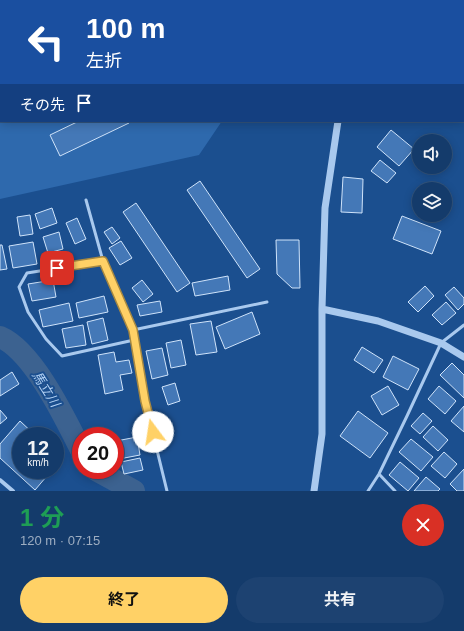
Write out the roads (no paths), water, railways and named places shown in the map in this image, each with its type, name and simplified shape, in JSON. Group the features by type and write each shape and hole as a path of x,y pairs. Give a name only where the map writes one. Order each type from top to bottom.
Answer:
{"street":[{"path":"314,491 322,434 322,309 325,208 338,122"},
{"path":"322,309 378,321 441,343 464,357"},
{"path":"0,480 13,491"}],"lane":[{"path":"86,200 103,261 133,330 145,401 167,491"},
{"path":"103,261 27,273 19,288 28,312 46,339 62,356 134,340"},
{"path":"133,330 267,302"},
{"path":"368,491 379,474 408,416 441,343 464,325"},
{"path":"379,474 395,491"}],"waterway":[{"name":"馬立川","path":"0,337 12,345 36,370 57,404 72,433"},
{"name":"馬立川","path":"112,479 134,491"}]}
